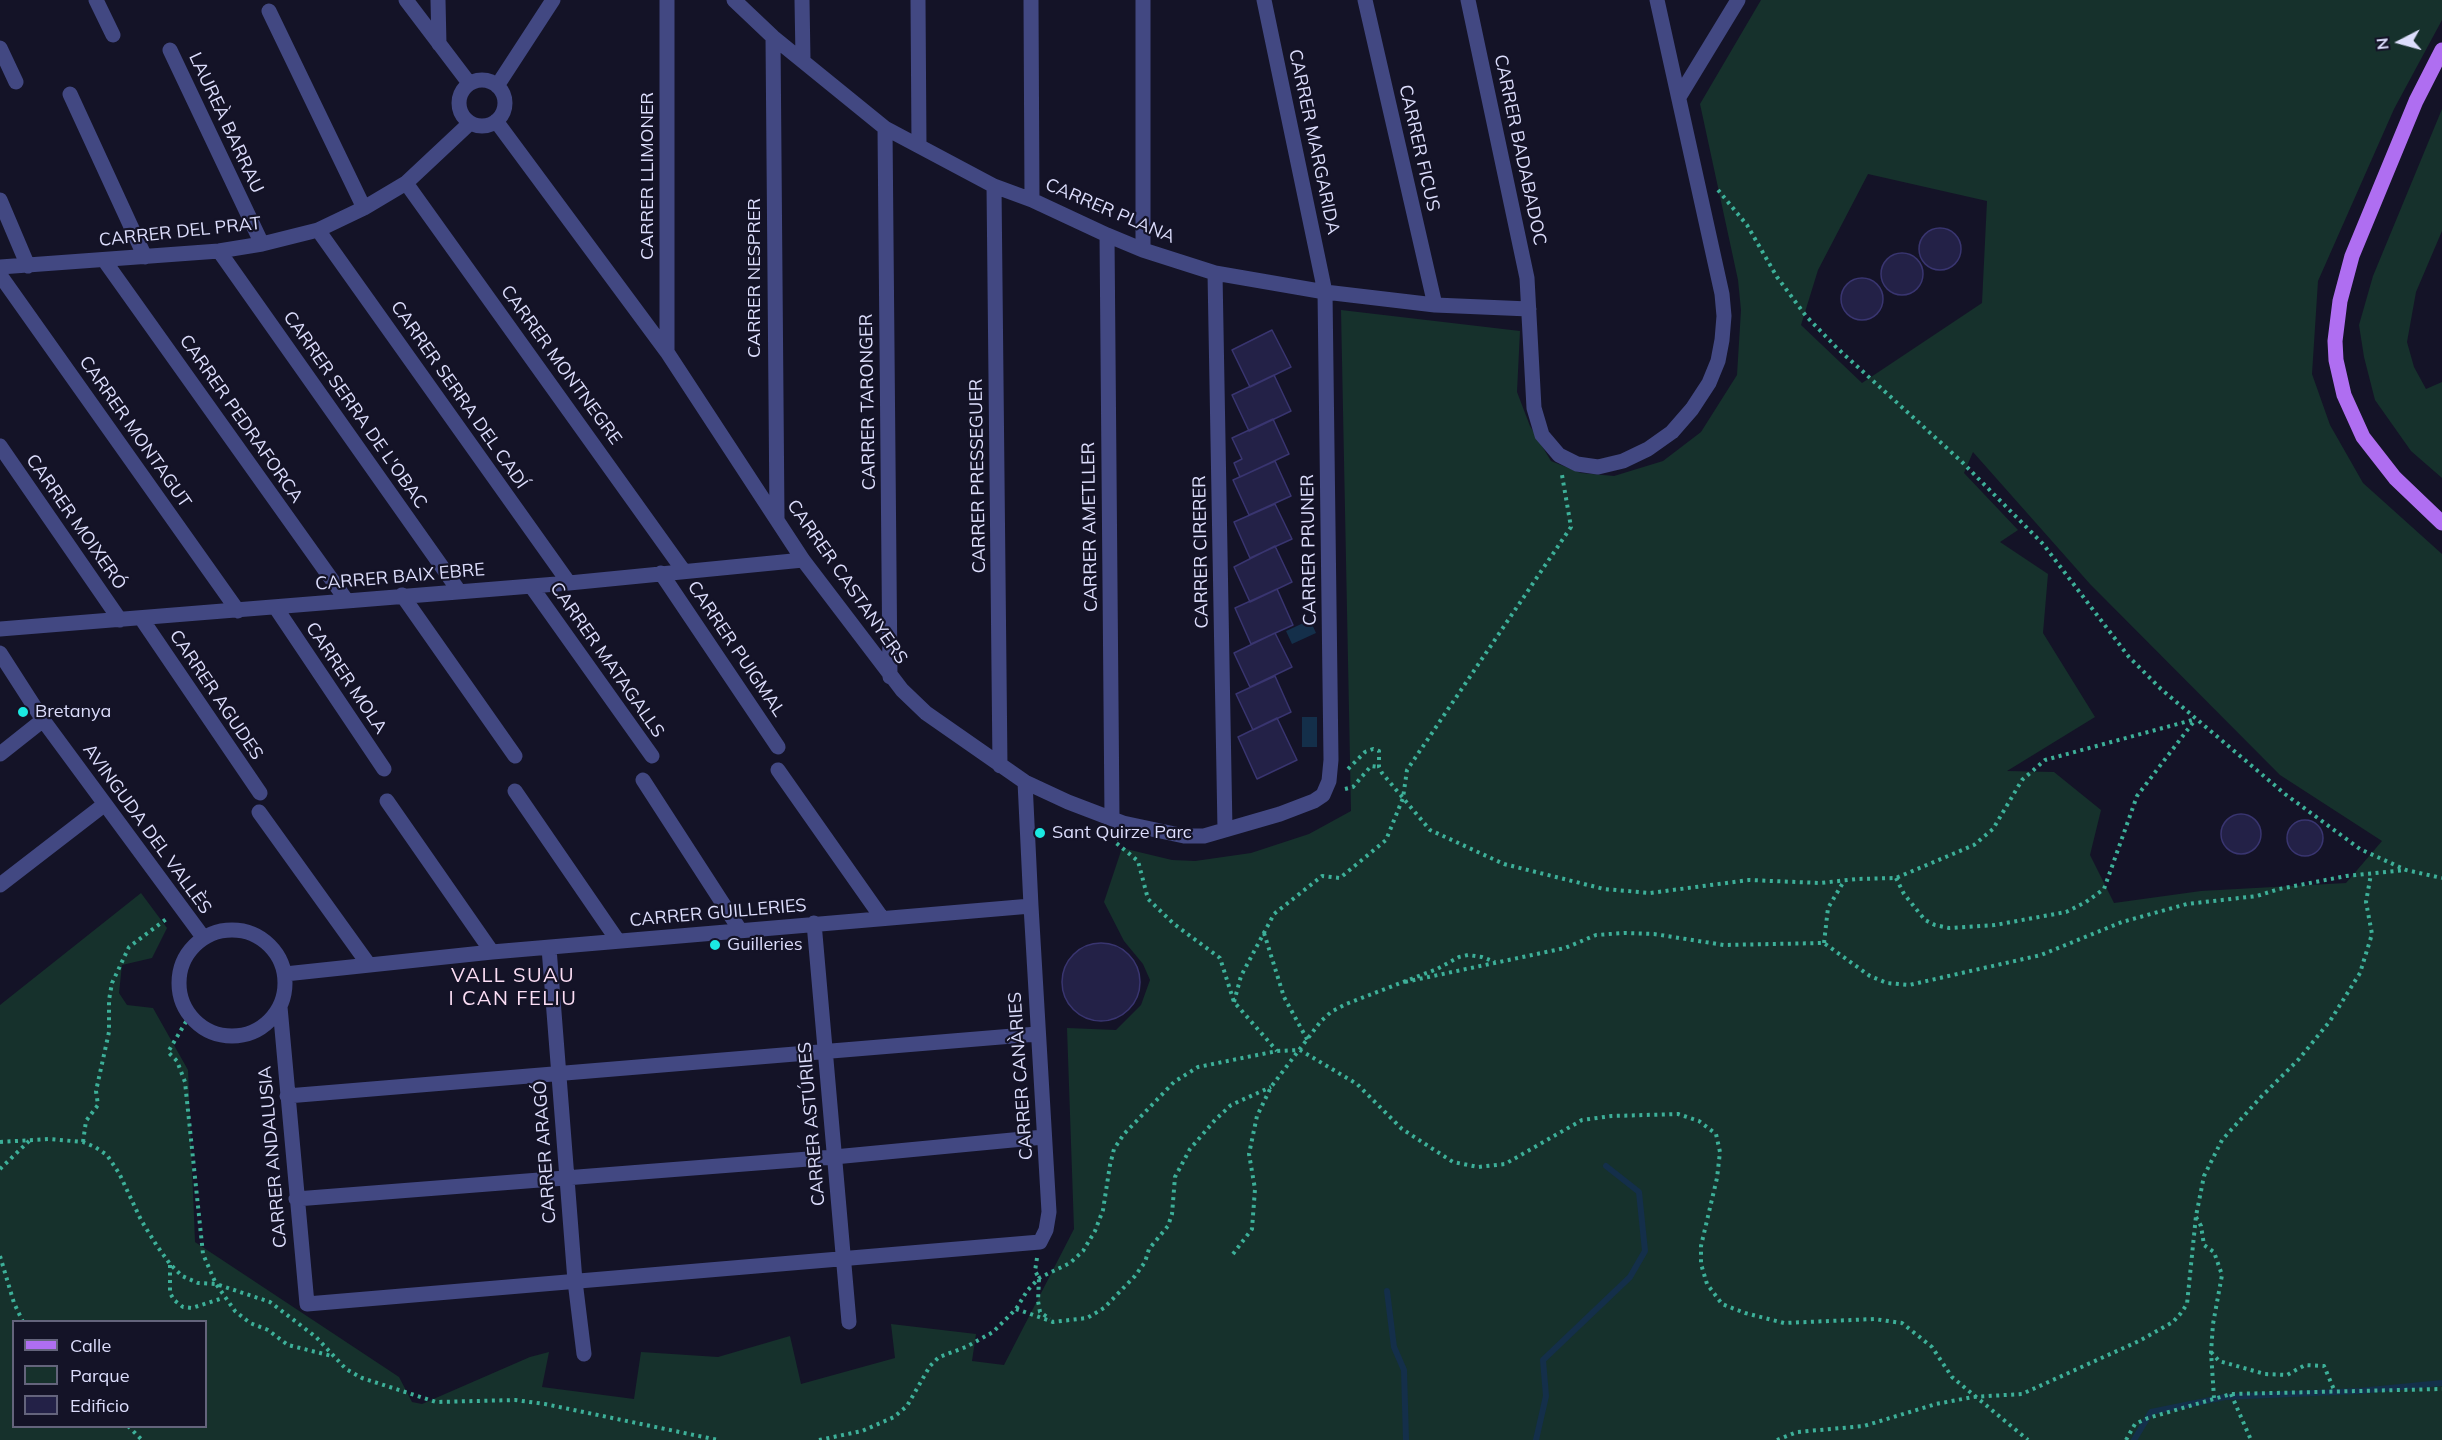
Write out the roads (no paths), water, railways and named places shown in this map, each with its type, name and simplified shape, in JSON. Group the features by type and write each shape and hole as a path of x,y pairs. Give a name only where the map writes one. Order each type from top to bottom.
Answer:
{"main road":[{"path":"2442,50 2416,101 2352,256 2340,301 2335,341 2336,360 2342,387 2363,436 2395,478 2442,523"}],"street":[{"path":"96,0 113,35"},
{"path":"406,0 469,83"},
{"path":"438,0 439,44"},
{"name":"CARRER LLIMONER","path":"667,0 667,352"},
{"name":"CARRER PLANA","path":"734,0 773,37 885,128 994,186 1032,200 1143,250 1215,273 1325,292 1435,305 1529,309"},
{"path":"802,0 802,59"},
{"path":"918,0 919,145"},
{"path":"1031,0 1032,200"},
{"path":"1143,0 1143,250"},
{"name":"CARRER MARGARIDA","path":"1264,0 1325,292"},
{"name":"CARRER FICUS","path":"1365,0 1435,305"},
{"name":"CARRER BADABADOC","path":"1468,0 1527,278 1534,408 1542,435 1559,455 1577,464 1598,467 1623,461 1648,449 1671,432 1692,409 1709,383 1718,360 1724,316 1722,294 1679,97"},
{"path":"1657,0 1679,97"},
{"path":"1679,97 1738,0"},
{"path":"497,86 550,2"},
{"path":"269,11 364,208"},
{"name":"CARRER NESPRER","path":"773,37 777,518"},
{"path":"0,48 16,82"},
{"name":"LAUREÀ BARRAU","path":"170,50 262,244"},
{"path":"483,80 497,86 504,100 504,108 496,121 483,126 470,123 460,112 459,104 460,96 469,83 483,80"},
{"path":"70,94 145,257"},
{"name":"CARRER CASTANYERS","path":"496,121 667,352 803,560 890,677 926,713 1025,782 1068,802 1117,820 1184,836 1204,836 1280,814 1318,798"},
{"name":"CARRER DEL PRAT","path":"0,267 219,251 262,244 318,230 364,208 406,183 470,123"},
{"name":"CARRER TARONGER","path":"885,128 890,677"},
{"name":"CARRER MONTNEGRE","path":"406,183 683,570"},
{"name":"CARRER PRESSEGUER","path":"994,186 1000,766"},
{"path":"0,200 28,266"},
{"name":"CARRER SERRA DEL CADÍ","path":"318,230 569,583"},
{"name":"CARRER AMETLLER","path":"1107,235 1117,820"},
{"name":"CARRER SERRA DE L'OBAC","path":"219,251 459,591"},
{"name":"CARRER PEDRAFORCA","path":"104,260 346,601"},
{"name":"CARRER CIRERER","path":"1215,273 1225,830"},
{"name":"CARRER MONTAGUT","path":"0,275 238,611"},
{"name":"CARRER PRUNER","path":"1318,798 1329,781 1331,760 1325,292"},
{"name":"CARRER MOIXERÓ","path":"0,446 120,620"},
{"name":"CARRER BAIX EBRE","path":"0,629 569,583 803,560"},
{"name":"CARRER PUIGMAL","path":"661,573 778,747"},
{"name":"CARRER MATAGALLS","path":"531,586 651,756"},
{"path":"402,595 515,756"},
{"name":"CARRER MOLA","path":"276,608 384,769"},
{"name":"CARRER AGUDES","path":"141,618 260,793"},
{"name":"AVINGUDA DEL VALLÈS","path":"0,653 43,720 203,937"},
{"path":"0,754 43,720"},
{"path":"778,770 882,918"},
{"path":"643,780 740,930"},
{"path":"1025,782 1031,906"},
{"path":"515,791 618,941"},
{"path":"387,801 492,952"},
{"path":"0,885 105,804"},
{"path":"259,812 369,965"},
{"name":"CARRER GUILLERIES","path":"285,974 492,952 1031,906"},
{"name":"CARRER CANÀRIES","path":"843,1259 1040,1242 1046,1230 1049,1212 1031,906"},
{"name":"CARRER ASTÚRIES","path":"814,924 849,1322"},
{"path":"228,929 243,930 263,939 279,958 285,974 284,998 280,1007 273,1018 252,1033 222,1036 195,1023 184,1008 178,985 184,957 203,937 228,929"},
{"name":"CARRER ARAGÓ","path":"549,948 575,1281 584,1353"},
{"name":"CARRER ANDALUSIA","path":"280,1007 307,1304 575,1281"},
{"path":"287,1096 1037,1034"},
{"path":"296,1199 834,1157 1044,1137"},
{"path":"575,1281 843,1259"}],"water":[{"path":"1310,620 1316,633 1292,644 1286,631"},
{"path":"1302,717 1317,717 1317,747 1302,747"}],"waterway":[{"path":"1536,1440 1546,1396 1543,1360 1630,1277 1645,1251 1639,1192 1606,1166"},
{"path":"1387,1291 1394,1347 1404,1370 1406,1440"},
{"path":"2134,1440 2151,1412 2225,1397 2359,1391 2442,1383"}],"place":[{"name":"Bretanya","path":"23,712"},
{"name":"Sant Quirze Parc","path":"1040,833"},
{"name":"Guilleries","path":"715,945"}],"district":[{"name":"VALL SUAU I CAN FELIU","path":"513,988"}]}
